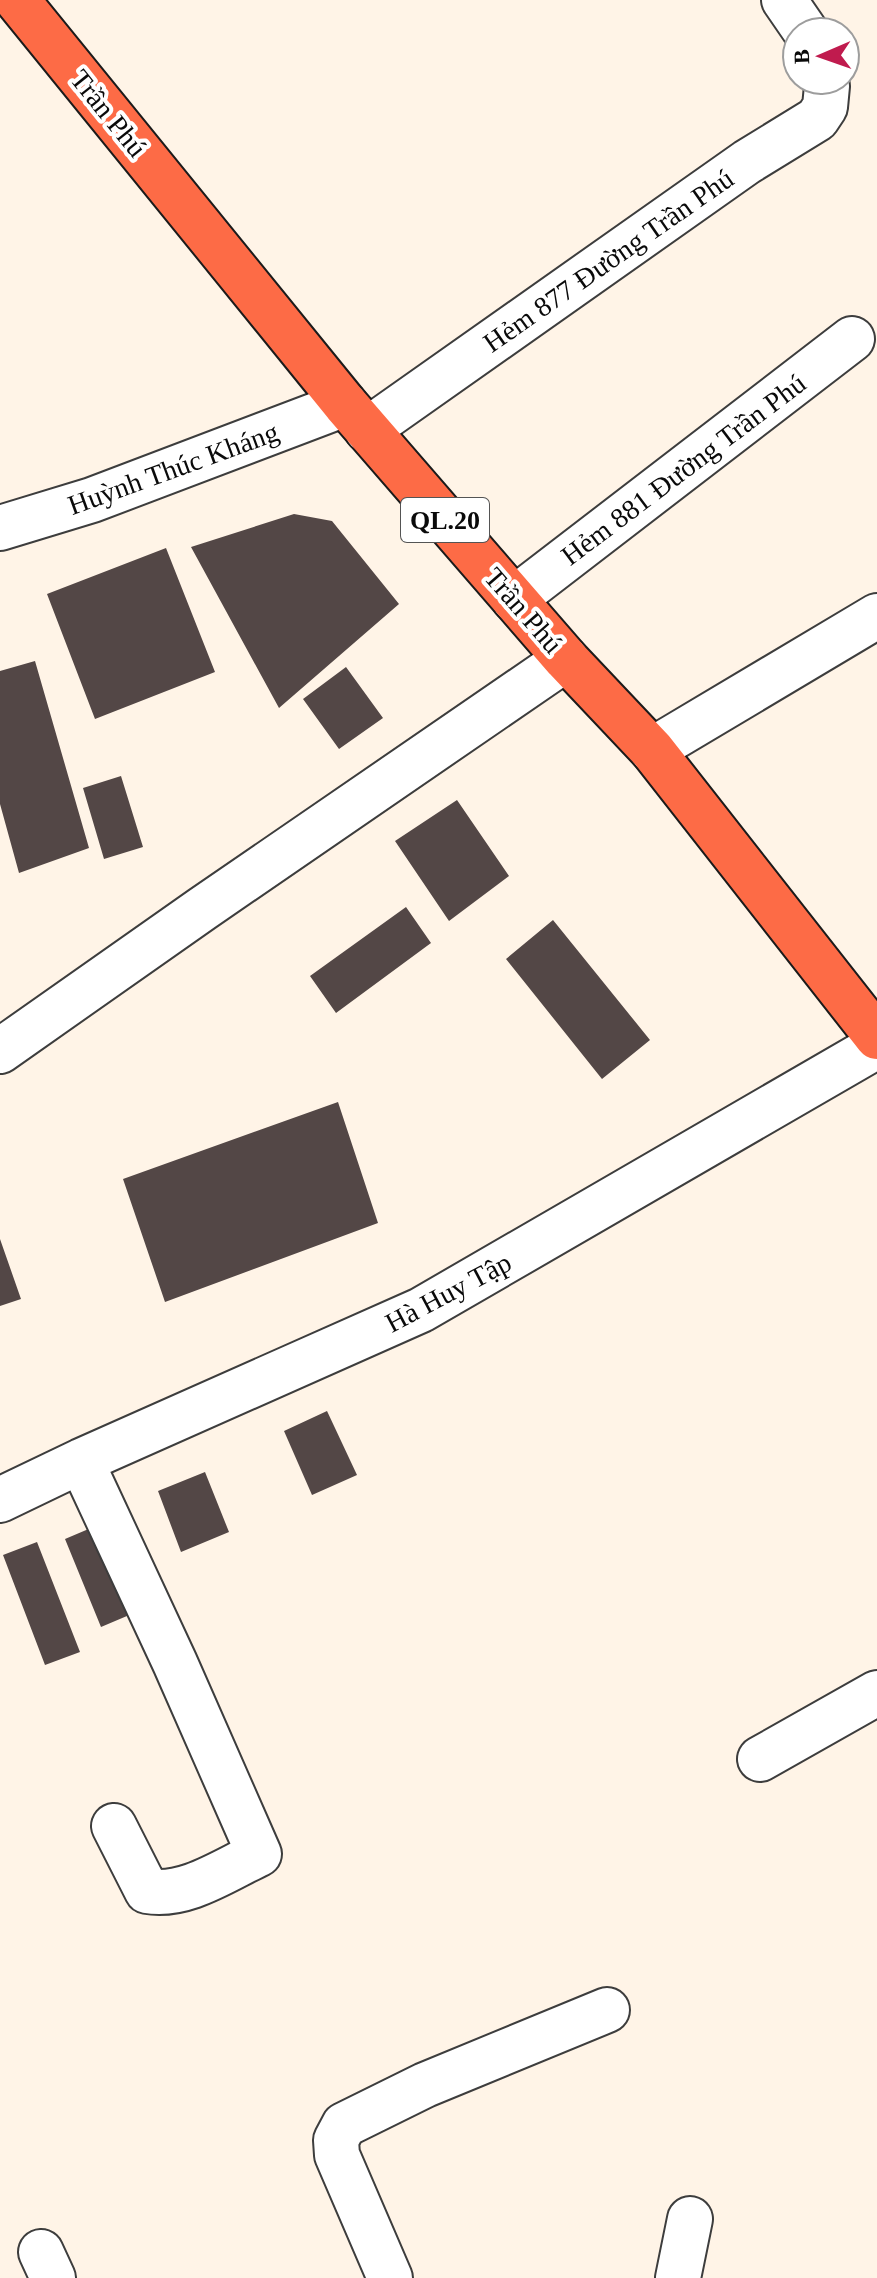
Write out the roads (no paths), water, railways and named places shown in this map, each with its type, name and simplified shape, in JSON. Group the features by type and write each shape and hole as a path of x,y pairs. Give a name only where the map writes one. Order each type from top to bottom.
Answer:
{"highway":[{"name":"Trần Phú","path":"17,0 356,417 566,659 652,750 877,1037"}],"street":[{"name":"Hẻm 877 Đường Trần Phú","path":"356,417 817,119 825,107 826,96"},
{"name":"Hẻm 881 Đường Trần Phú","path":"514,599 852,339"},
{"name":"Huỳnh Thúc Kháng","path":"0,528 356,417"},
{"path":"652,750 877,616"},
{"path":"0,1051 566,659"},
{"name":"Hà Huy Tập","path":"0,1500 421,1310 877,1046"},
{"path":"81,1461 259,1854 202,1882 163,1894 147,1891 114,1826"},
{"path":"760,1759 877,1693"},
{"path":"390,2278 337,2155 336,2140 344,2125 425,2085 607,2010"},
{"path":"678,2278 690,2219"}]}
